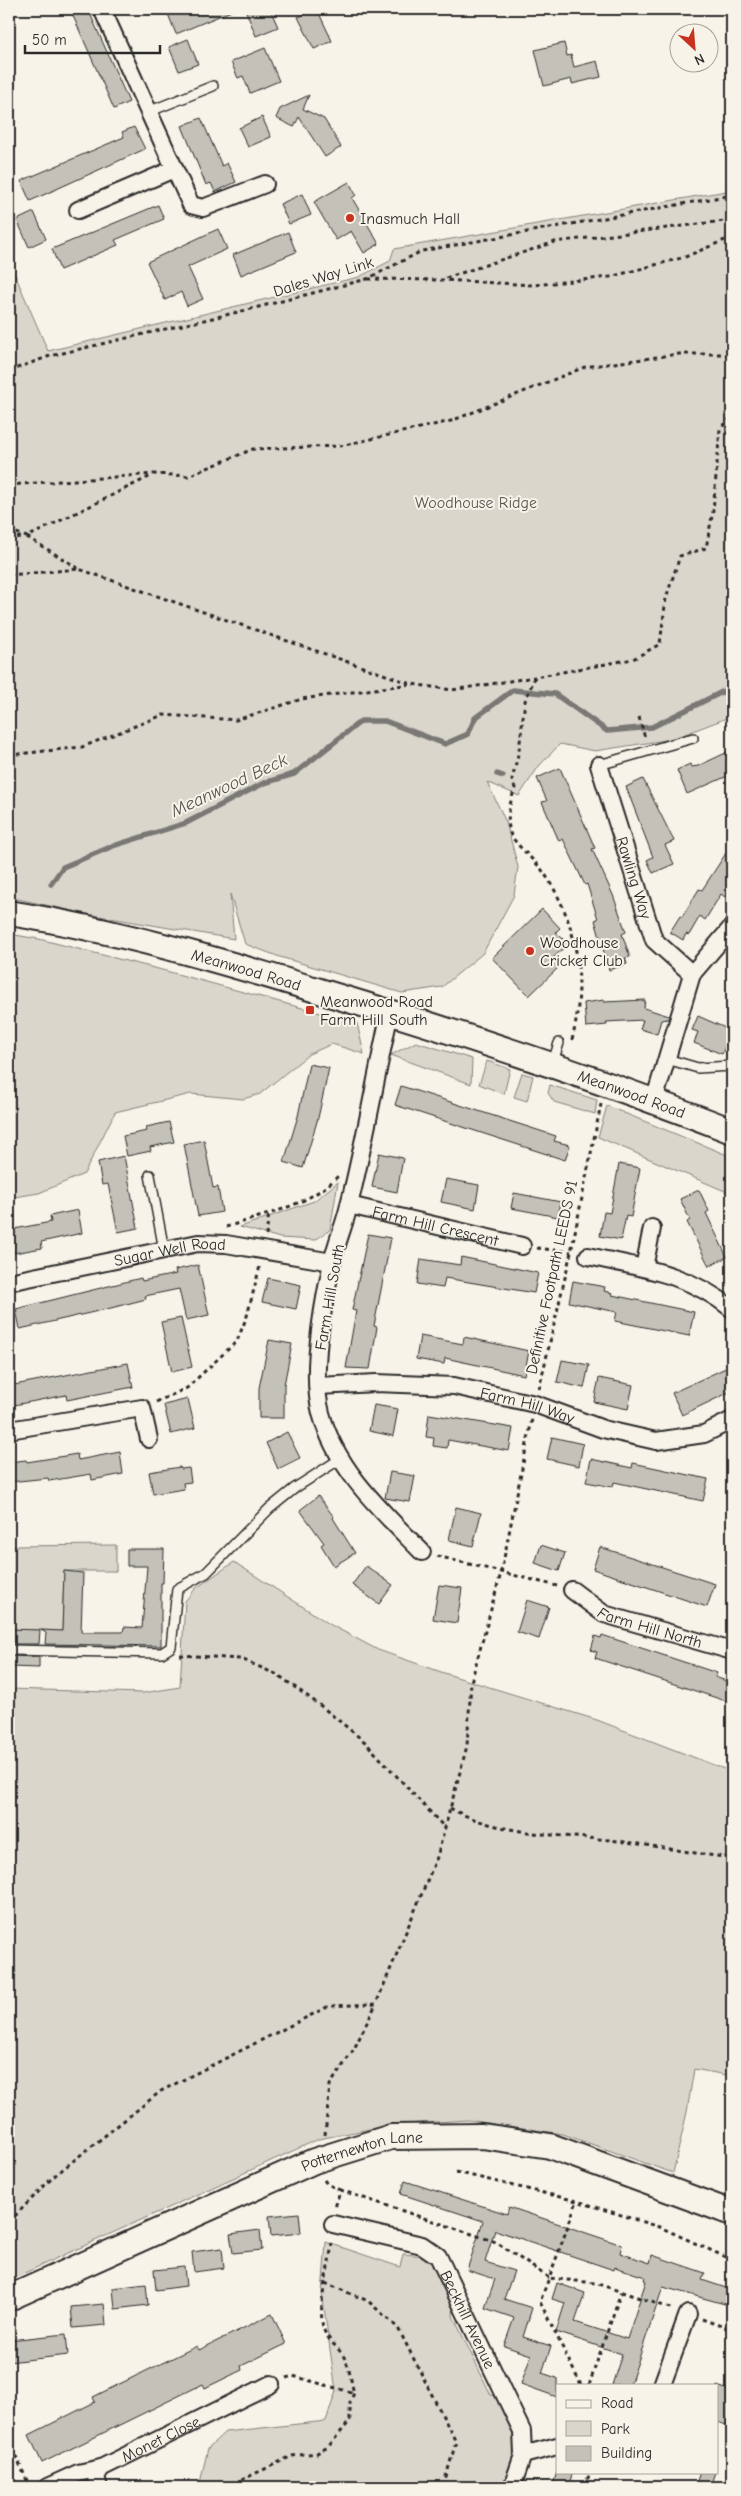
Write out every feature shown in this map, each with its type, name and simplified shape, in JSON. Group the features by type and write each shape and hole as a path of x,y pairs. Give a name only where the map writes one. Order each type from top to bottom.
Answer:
{"main road":[{"name":"Meanwood Road","path":"9,914 151,943 390,1012 654,1101 732,1132"},
{"name":"Potternewton Lane","path":"9,2298 314,2160 391,2137 482,2136 550,2146 732,2213"}],"street":[{"path":"102,9 191,205 196,208 203,208 265,184"},
{"path":"78,210 174,169"},
{"name":"Rawling Way","path":"599,765 654,940 692,974"},
{"path":"654,1101 692,974 732,927"},
{"name":"Farm Hill South","path":"390,1012 349,1205 332,1262 320,1340 318,1386 321,1413 340,1459 368,1496 422,1552"},
{"name":"Farm Hill Crescent","path":"349,1205 522,1246"},
{"path":"644,1268 652,1228"},
{"name":"Sugar Well Road","path":"9,1282 198,1243 226,1244 332,1262"},
{"path":"588,1256 676,1276 705,1289 732,1309"},
{"name":"Farm Hill Way","path":"318,1386 376,1383 454,1386 535,1404 603,1429 656,1441 704,1434 732,1420"},
{"path":"9,1430 142,1408 149,1439"},
{"name":"Farm Hill North","path":"572,1590 604,1614 732,1651"},
{"name":"Beckhill Avenue","path":"333,2224 422,2245 438,2256 522,2431 523,2455 512,2487"},
{"path":"662,2384 688,2314"},
{"name":"Monet Close","path":"47,2487 78,2473 101,2468 271,2384"},
{"path":"523,2455 556,2446"},
{"path":"100,2487 96,2477 101,2468"}],"lane":[{"path":"148,112 213,86"},
{"path":"599,765 693,738"},
{"path":"552,1066 559,1043"},
{"path":"667,1059 698,1068 732,1066"},
{"path":"150,1175 164,1250"},
{"path":"9,1650 162,1653 171,1647 177,1589 206,1573 269,1509 295,1488 340,1459"}],"path":[{"name":"Dales Way Link","path":"9,371 50,356 251,310 367,279 422,251 732,195"},
{"path":"443,280 555,242 732,220"},
{"path":"367,279 443,280 534,286 610,277 685,257 732,237"},
{"path":"9,485 154,474 188,476 253,449 340,446 451,421 585,367 679,354 732,354"},
{"path":"9,530 27,536 79,569 412,684 452,690 633,659 660,644 666,598 680,556 706,548 713,511 720,429 732,417"},
{"path":"9,538 27,536 154,474"},
{"path":"9,575 79,569"},
{"path":"535,676 526,699 519,750 512,780 515,788 508,809 510,834 546,876 574,936 580,976 579,1008 570,1044"},
{"path":"9,755 82,747 164,715 236,720 302,699 412,684"},
{"path":"639,717 645,739"},
{"name":"Definitive Footpath LEEDS 91","path":"314,2160 326,2134 330,2085 354,2049 376,2004 438,1857 467,1746 471,1682 501,1574 535,1404 571,1252 601,1107 602,1097 591,1093 594,1081"},
{"path":"198,1243 208,1233 298,1202 328,1187 359,1154"},
{"path":"142,1408 187,1388 237,1341 247,1316 265,1250 269,1213"},
{"path":"522,1246 588,1256"},
{"path":"422,1552 501,1574 572,1590"},
{"path":"162,1653 241,1660 278,1675 321,1706 365,1742 445,1828"},
{"path":"450,1808 488,1824 573,1839 624,1842 732,1858"},
{"path":"9,2222 53,2178 161,2091 329,2006 376,2004"},
{"path":"314,2160 327,2184 496,2242 549,2278 595,2284 732,2330"},
{"path":"456,2172 577,2201 662,2228 732,2260"},
{"path":"227,2487 292,2456 317,2453 328,2447 350,2421 350,2402 354,2393 345,2359 324,2330 322,2320 326,2272 331,2254 335,2204 340,2190"},
{"path":"577,2201 540,2302 581,2384"},
{"path":"325,2283 368,2301 398,2328 456,2442 443,2487"},
{"path":"589,2384 621,2292"},
{"path":"271,2384 293,2376 354,2393"},
{"path":"9,2441 30,2487"},
{"path":"585,2487 589,2474"}],"green space":[{"name":"Woodhouse Ridge","path":"732,190 732,716 672,739 595,751 560,744 539,766 519,796 487,782 506,822 518,867 514,895 483,953 442,987 402,993 280,957 245,944 230,894 234,939 87,914 9,897 9,261 48,351 359,277 390,261 394,249"},
{"path":"9,934 39,939 166,971 357,1023 364,1054 332,1044 309,1054 260,1094 243,1099 191,1094 115,1112 84,1174 39,1193 9,1198"},
{"path":"416,1042 472,1059 471,1084 391,1055"},
{"path":"487,1061 510,1069 504,1094 479,1084"},
{"path":"522,1073 533,1076 527,1101 514,1097"},
{"path":"550,1085 597,1100 595,1114 554,1102 548,1093"},
{"path":"607,1106 732,1157 732,1194 598,1137"},
{"path":"338,1182 330,1230 315,1240 280,1238 240,1227 314,1201"},
{"path":"116,1545 116,1571 64,1571 62,1631 9,1629 9,1546"},
{"path":"234,1562 331,1625 378,1650 450,1675 597,1720 732,1772 732,2076 694,2069 687,2112 673,2173 563,2134 468,2120 390,2125 319,2139 9,2280 9,1689 143,1693 180,1687 185,1601 196,1588"},
{"path":"326,2242 400,2267 403,2254 425,2256 435,2268 449,2292 452,2300 453,2316 491,2395 507,2398 522,2431 512,2487 199,2487 208,2448 225,2432 326,2421 336,2391 322,2294"}],"building":[{"path":"70,9 88,9 129,102 114,109"},
{"path":"181,9 236,9 176,34 168,14"},
{"path":"245,9 270,9 278,27 256,36"},
{"path":"317,9 332,41 314,49 298,17"},
{"path":"188,39 198,64 179,71 169,47"},
{"path":"564,43 567,56 571,55 574,67 597,61 601,77 572,84 571,79 544,86 535,50"},
{"path":"265,48 279,81 250,93 243,76 238,78 231,62"},
{"path":"309,95 303,109 324,119 341,147 325,157 299,117 294,127 276,118 280,109"},
{"path":"262,117 271,137 248,147 239,128"},
{"path":"201,118 222,166 227,163 236,182 215,192 211,183 206,185 182,126"},
{"path":"134,127 145,149 30,201 21,181 124,137 122,132"},
{"name":"Inasmuch Hall","path":"349,182 356,195 352,198 379,244 364,253 351,231 336,240 314,202"},
{"path":"302,194 311,215 289,224 280,204"},
{"path":"158,205 164,219 115,240 118,245 60,270 52,249"},
{"path":"34,212 46,239 29,247 17,220"},
{"path":"218,229 227,249 188,267 203,299 187,306 181,292 165,300 147,262"},
{"path":"288,232 296,252 241,275 233,255"},
{"path":"732,750 732,774 687,794 677,770 690,764 692,767 698,766"},
{"path":"560,768 595,848 592,849 613,895 626,932 622,934 630,957 625,958 627,964 609,970 595,920 598,919 587,884 585,885 563,839 559,841 542,802 547,801 537,778"},
{"path":"643,779 674,841 665,845 674,864 653,873 647,860 653,857 626,787"},
{"path":"732,844 732,884 725,897 721,894 705,920 700,916 689,935 686,934 683,940 670,932 680,916 682,917 699,889 702,890"},
{"name":"Woodhouse Cricket Club","path":"542,909 560,928 556,932 568,944 553,958 560,966 529,996 492,958"},
{"path":"604,1000 604,1002 645,1000 644,1008 669,1016 668,1019 661,1020 657,1034 640,1029 643,1020 606,1022 607,1025 586,1027 584,1003"},
{"path":"698,1016 732,1031 722,1054 694,1043 698,1032 692,1030"},
{"path":"309,1064 329,1068 318,1118 303,1168 284,1162 298,1116"},
{"path":"401,1086 556,1136 554,1141 570,1145 565,1160 395,1105"},
{"path":"169,1122 174,1142 150,1147 151,1151 127,1156 123,1136 147,1131 146,1127"},
{"path":"204,1140 213,1188 218,1187 222,1212 198,1216 184,1144"},
{"path":"379,1153 403,1158 397,1192 372,1187"},
{"path":"124,1156 138,1228 118,1232 108,1184 102,1185 98,1162"},
{"path":"619,1164 640,1168 631,1217 626,1216 621,1240 600,1236 604,1212 610,1213"},
{"path":"446,1179 479,1185 475,1209 441,1202"},
{"path":"699,1190 709,1211 706,1213 727,1257 709,1266 687,1222 690,1220 680,1199"},
{"path":"514,1193 561,1202 558,1217 511,1208"},
{"path":"78,1210 82,1233 41,1242 42,1248 14,1253 9,1230 51,1222 50,1216"},
{"path":"368,1234 391,1238 374,1326 377,1327 370,1369 346,1368 356,1311 352,1310"},
{"path":"461,1257 538,1273 534,1293 445,1278 443,1288 417,1284 421,1259 460,1265"},
{"path":"198,1265 209,1315 186,1320 179,1289 145,1296 146,1299 107,1309 20,1329 16,1309 141,1278 142,1281 176,1274 175,1270"},
{"path":"268,1278 301,1285 296,1309 262,1302"},
{"path":"573,1281 605,1287 604,1291 613,1293 612,1295 694,1312 689,1336 615,1321 617,1312 569,1302"},
{"path":"181,1318 192,1367 172,1372 161,1322"},
{"path":"420,1336 463,1344 464,1337 529,1351 524,1375 445,1358 444,1364 416,1359"},
{"path":"269,1340 292,1344 284,1385 284,1418 259,1418 259,1388"},
{"path":"562,1360 589,1365 584,1388 557,1382"},
{"path":"128,1363 133,1387 67,1400 66,1395 9,1406 9,1386"},
{"path":"732,1365 732,1391 682,1415 672,1393"},
{"path":"599,1378 633,1385 628,1409 594,1402"},
{"path":"188,1399 195,1428 171,1434 164,1405"},
{"path":"374,1405 398,1409 393,1436 369,1431"},
{"path":"429,1414 513,1428 509,1451 448,1440 447,1448 433,1446 434,1438 426,1437"},
{"path":"287,1432 300,1458 278,1469 266,1443"},
{"path":"552,1437 583,1444 579,1466 547,1459"},
{"path":"120,1452 123,1474 92,1480 91,1474 49,1481 48,1478 9,1482 9,1462 26,1460 27,1462 77,1454 78,1460"},
{"path":"591,1459 632,1468 633,1463 708,1479 703,1501 614,1482 613,1487 586,1482"},
{"path":"180,1467 181,1469 189,1468 191,1482 183,1483 184,1489 153,1494 149,1472"},
{"path":"390,1472 415,1476 410,1502 385,1498"},
{"path":"318,1496 334,1517 355,1553 334,1566 321,1545 324,1543 300,1510"},
{"path":"456,1507 481,1513 473,1546 449,1540"},
{"path":"541,1545 565,1553 559,1571 535,1563"},
{"path":"600,1547 715,1584 707,1607 593,1569"},
{"path":"127,1549 164,1549 163,1583 161,1583 161,1646 45,1644 46,1633 41,1630 62,1631 64,1571 83,1573 81,1632 123,1632 124,1627 142,1628 147,1566 127,1566"},
{"path":"366,1566 393,1585 379,1604 352,1585"},
{"path":"439,1585 462,1588 457,1623 433,1619"},
{"path":"527,1600 549,1607 539,1639 517,1632"},
{"path":"9,1629 40,1630 39,1644 9,1644"},
{"path":"602,1635 717,1673 715,1677 732,1683 732,1703 595,1658 597,1652 591,1650 595,1636 601,1638"},
{"path":"9,1656 39,1657 39,1668 9,1667"},
{"path":"405,2181 507,2214 509,2207 622,2245 620,2253 650,2263 652,2255 705,2273 702,2280 732,2290 732,2306 663,2287 630,2384 612,2384 622,2354 556,2332 565,2303 552,2299 557,2283 585,2293 575,2322 627,2339 646,2281 644,2280 645,2277 615,2267 614,2270 495,2230 485,2262 514,2271 504,2299 532,2308 523,2337 551,2346 542,2373 557,2378 556,2397 521,2384 531,2355 504,2346 514,2318 485,2308 495,2279 467,2270 483,2221 401,2194"},
{"path":"299,2213 301,2233 271,2236 269,2216"},
{"path":"260,2230 262,2250 233,2253 230,2234"},
{"path":"222,2248 224,2268 194,2272 192,2252"},
{"path":"184,2267 186,2286 156,2290 154,2270"},
{"path":"146,2284 148,2305 115,2309 113,2288"},
{"path":"104,2304 106,2325 73,2328 71,2307"},
{"path":"272,2314 286,2344 241,2366 242,2370 205,2388 203,2384 42,2463 29,2435 95,2402 93,2397 197,2346 199,2350"},
{"path":"66,2334 68,2355 9,2362 9,2340"},
{"path":"718,2386 732,2391 732,2427 718,2422"},
{"path":"556,2474 572,2474 568,2487 552,2487"},
{"path":"699,2474 714,2474 710,2487 695,2487"}],"waterway":[{"name":"Meanwood Beck","path":"51,884 63,867 113,846 186,823 264,783 294,774 361,721 385,721 445,744 468,734 475,718 513,690 555,694 607,731 652,727 732,687"},
{"path":"497,774 503,776"}],"place":[{"name":"Inasmuch Hall","path":"350,218"},
{"name":"Woodhouse Cricket Club","path":"530,951"},
{"name":"Meanwood Road Farm Hill South","path":"310,1010"}]}
